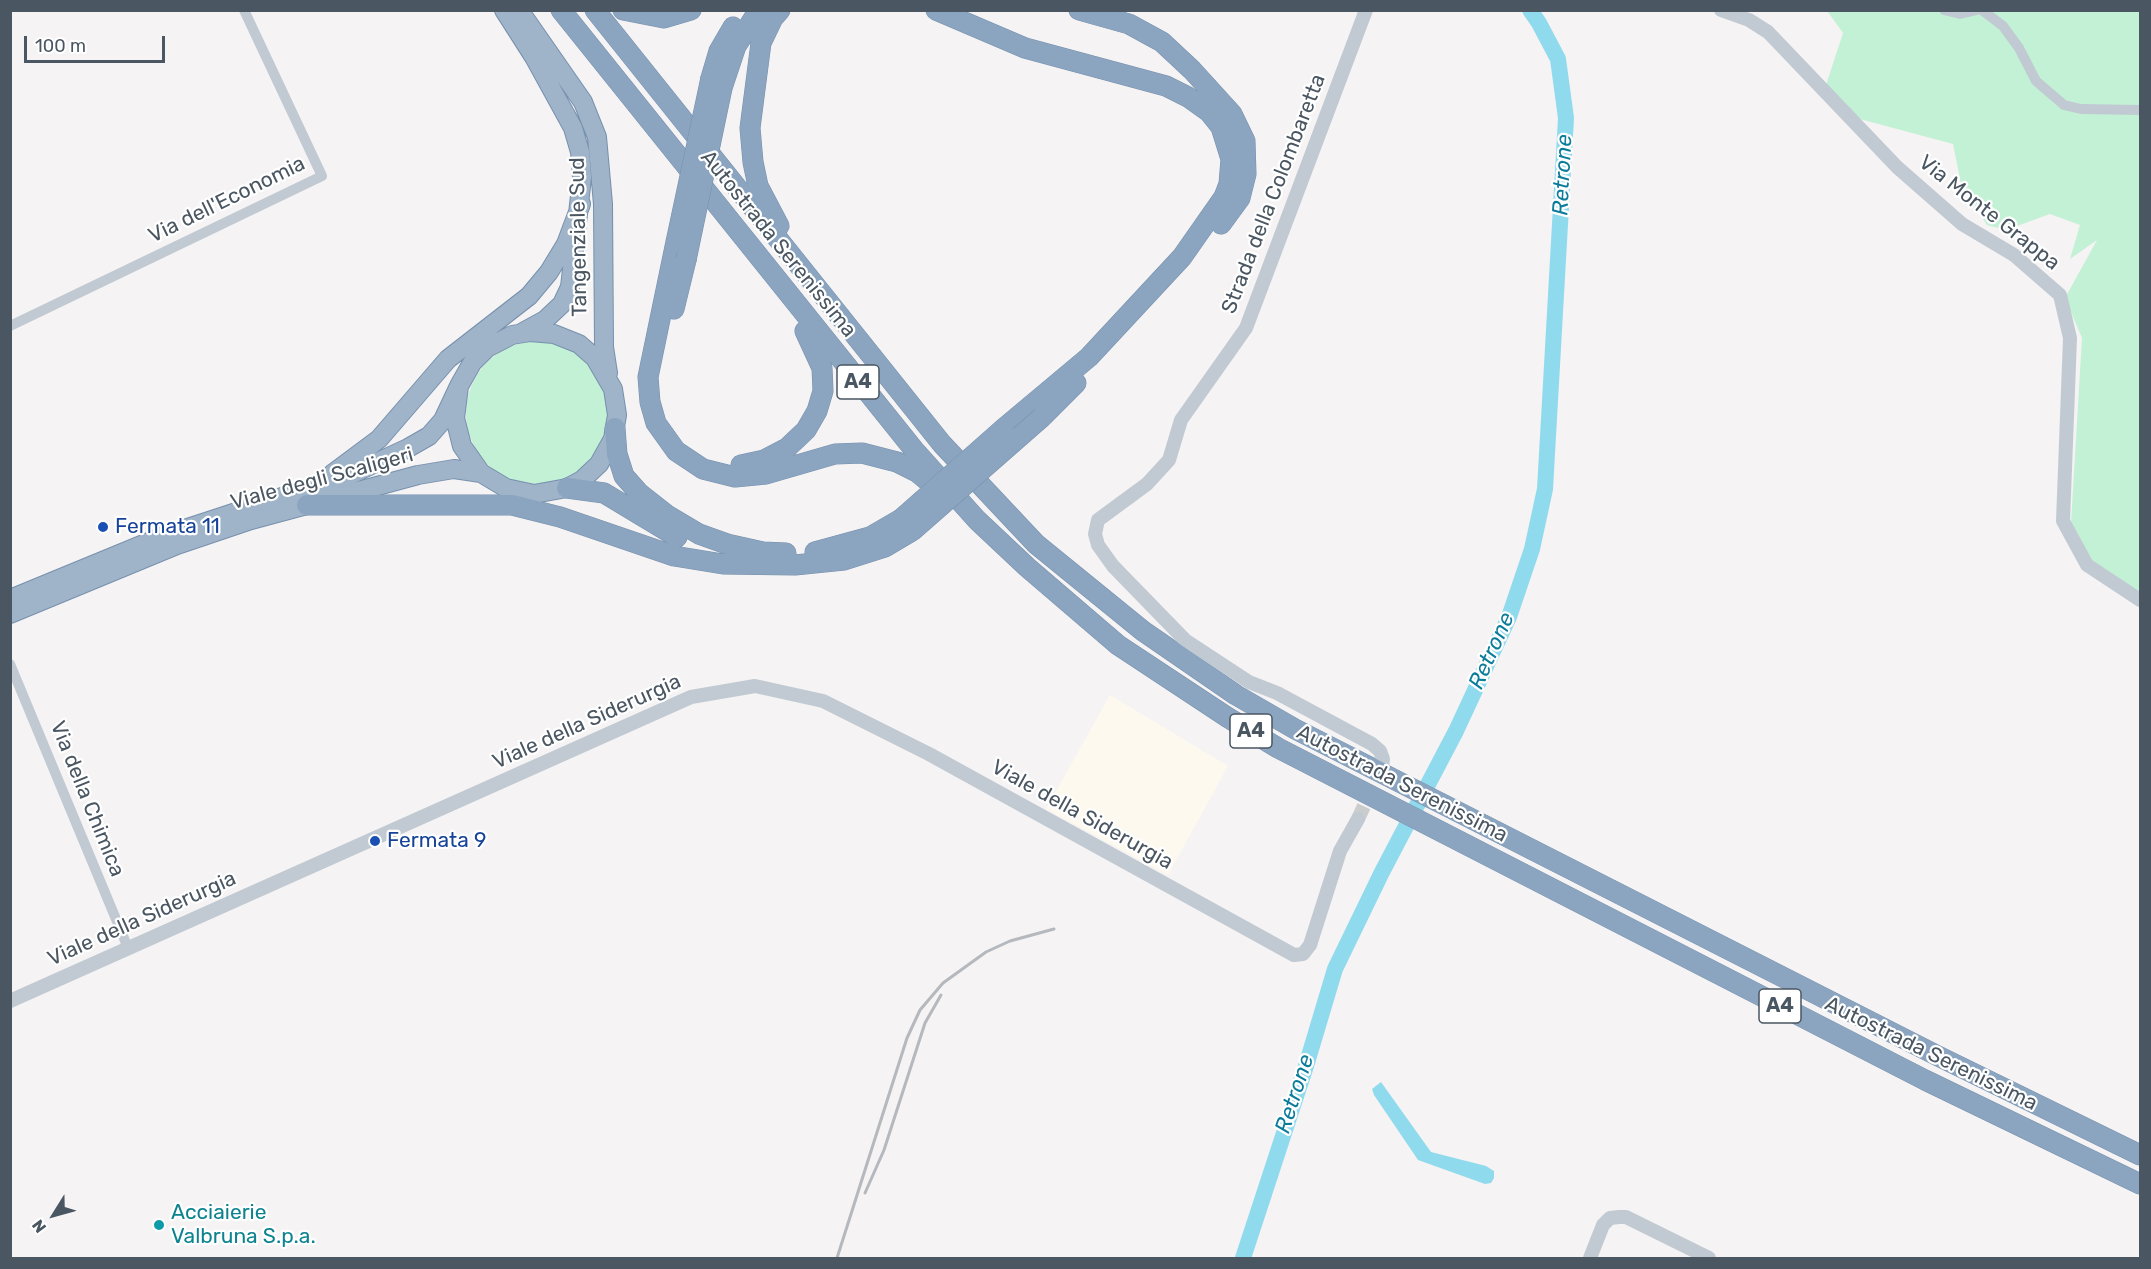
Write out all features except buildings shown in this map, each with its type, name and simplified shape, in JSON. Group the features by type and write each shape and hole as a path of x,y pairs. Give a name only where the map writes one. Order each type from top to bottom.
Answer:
{"highway":[{"name":"Tangenziale Sud","path":"504,10 540,66 573,128 580,152 581,204 570,287 562,304 545,320 523,333"},
{"name":"Tangenziale Sud","path":"519,10 583,102 597,137 603,204 604,347 609,378"},
{"name":"Autostrada Serenissima","path":"561,10 915,451 977,520 1027,567 1118,645 1227,717 1391,806 1925,1080 2140,1184"},
{"name":"Autostrada Serenissima","path":"595,10 929,428 1004,512 1036,544 1143,631 1270,715 1938,1056 2140,1155"},
{"path":"623,10 664,18 691,10"},
{"path":"625,91 710,209 795,316 819,357 823,391 813,420 797,439 764,460 733,465 710,459 680,438 667,416 661,374 686,260 717,83 719,51 745,10"},
{"path":"759,10 736,46 717,83 676,242 648,377 650,402 656,423 676,451 703,469 729,476 766,474 842,454 873,455 897,462 926,478 1037,587 1091,629 1118,645"},
{"path":"780,10 770,23 761,43 751,109 751,145 759,186 774,217 788,238 869,341 929,428"},
{"path":"304,499 512,505 560,517 674,556 723,564 771,565 844,560 885,547 1003,429 1089,357 1182,257 1224,197 1231,173 1229,147 1221,127 1209,112 1166,86 1026,48 936,10"},
{"path":"615,428 617,454 631,485 685,526 727,544 763,552 815,552 907,525 1042,417 1139,321 1208,241 1240,198 1246,174 1245,141 1232,114 1192,70 1162,42 1129,24 1079,10"},
{"path":"304,499 379,439 448,359 529,296 549,272 566,244 581,204"},
{"name":"Viale degli Scaligeri","path":"10,614 177,545 304,499 429,435 443,420 459,386 472,363 487,348 523,333 554,334 579,344 595,358 609,378 616,406 613,439 598,464 582,480 567,488 553,492 520,492 506,489 481,473 462,446 457,430 455,410 459,386"},
{"name":"Viale degli Scaligeri","path":"10,599 163,536 304,499 418,475 454,469 481,473"},
{"path":"567,488 604,493 677,537 716,555 771,565"},
{"path":"10,591 90,567"},
{"path":"10,623 125,567"}],"street":[{"name":"Via dell'Economia","path":"12,322 322,176 244,10"},
{"name":"Strada della Colombaretta","path":"1366,10 1246,328 1181,420 1169,460 1147,484 1098,520 1095,534 1098,545 1113,566 1185,640 1249,682 1277,693 1372,744 1380,751 1383,759 1382,766"},
{"name":"Via Monte Grappa","path":"1721,10 1749,20 1768,32 1897,167 1962,224 2014,255 2060,295 2070,339 2063,521 2087,565 2140,600"},
{"path":"1944,10 1960,14 1977,10"},
{"path":"1982,10 2008,34 2019,48 2036,81 2064,105 2081,109 2140,110"},
{"name":"Via della Chimica","path":"10,664 128,948"},
{"name":"Viale della Siderurgia","path":"10,1001 691,697 755,686 823,701 929,754 1294,955 1303,954 1310,945 1340,851 1358,819"},
{"path":"1590,1258 1603,1226 1610,1218 1619,1217 1626,1217 1709,1258"}],"shaded area":[{"path":"1110,695 1228,766 1168,875 1046,809"}],"green space":[{"path":"1810,11 2140,11 2140,596 2090,563 2071,523 2082,338 2065,298 2097,240 2070,259 2080,225 2050,214 2006,230 1987,225 1961,184 1953,144 1856,118 1826,85 1843,33 1828,12"},
{"path":"538,341 552,342 566,347 589,362 604,385 609,399 609,427 604,441 589,464 566,479 552,484 538,485 524,484 510,479 487,464 472,441 467,427 466,413 467,399 472,385 487,362 510,347 524,342"}],"water":[{"path":"1381,1082 1431,1152 1486,1166 1494,1171 1491,1183 1485,1184 1418,1160 1374,1095 1372,1089"}],"waterway":[{"name":"Retrone","path":"1243,1258 1335,969 1382,872 1456,731 1509,617 1532,549 1545,489 1566,118 1558,59 1530,10"}],"tunnel":[{"path":"1358,819 1382,767"}],"railway":[{"path":"837,1258 907,1038 920,1010 943,983 986,952 1010,941 1054,929"},
{"path":"865,1193 884,1150 925,1023 941,995"}],"place":[{"name":"Fermata 11","path":"103,527"},
{"name":"Fermata 9","path":"375,841"},
{"name":"Acciaierie Valbruna S.p.a.","path":"159,1225"}]}
